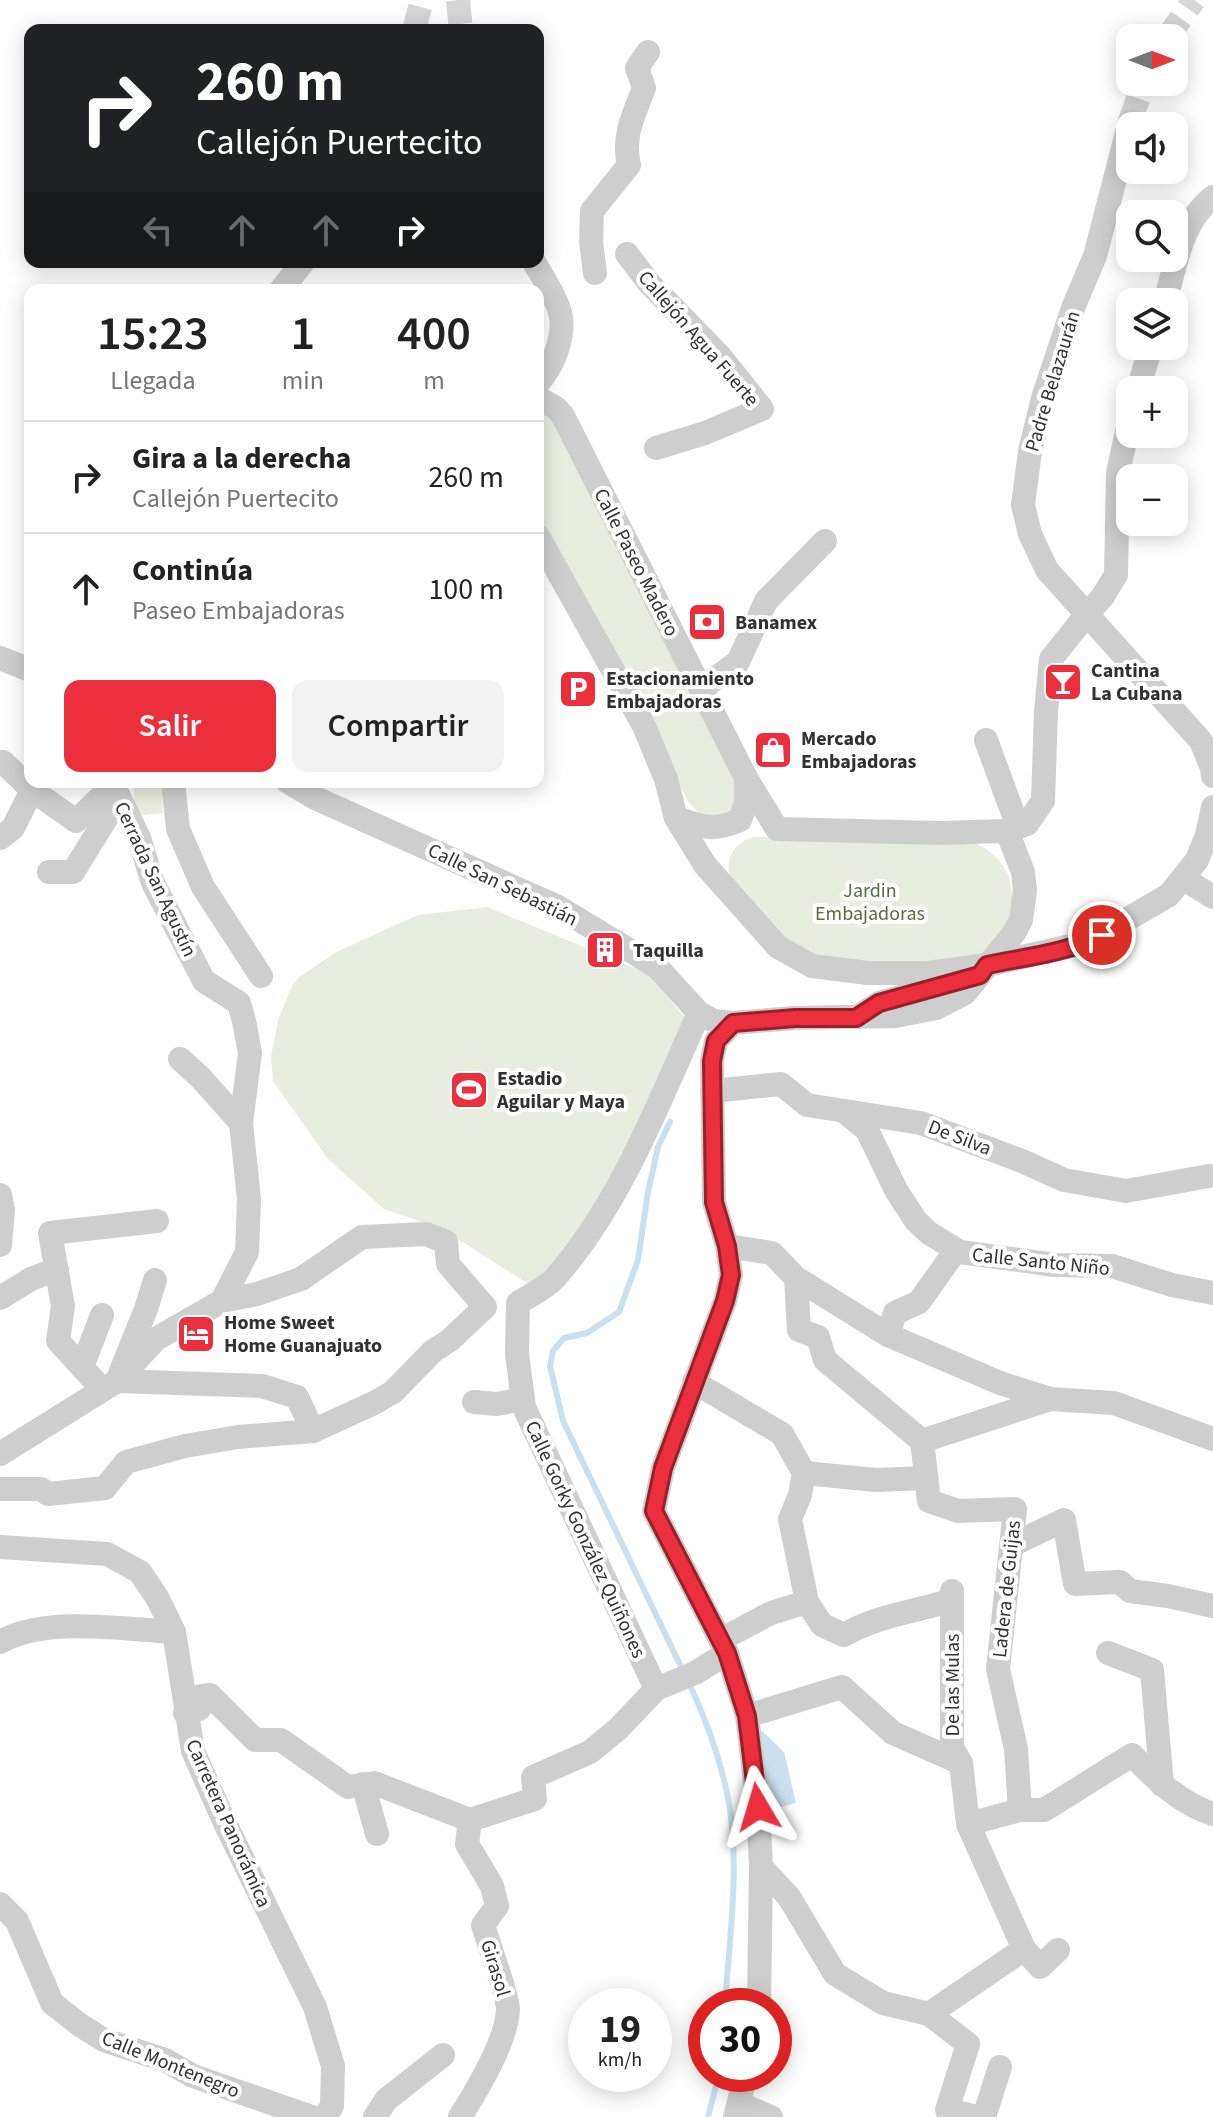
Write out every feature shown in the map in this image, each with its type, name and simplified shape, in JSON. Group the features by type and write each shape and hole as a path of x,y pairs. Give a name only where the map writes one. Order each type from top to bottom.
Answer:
{"street":[{"path":"595,273 590,233 592,211 629,165 625,150 628,130 644,88 637,68 648,52"},
{"name":"Padre Belazaurán","path":"1116,175 1095,256 1073,308 1043,398 1030,451 1023,505 1030,534 1047,570 1201,741 1213,776"},
{"path":"1169,288 1189,223 1207,201"},
{"name":"Callejón Agua Fuerte","path":"627,254 649,283 719,355 762,409 705,433 656,448"},
{"path":"286,284 298,268"},
{"path":"537,268 561,315 553,361 544,374"},
{"name":"Calle Paseo Madero","path":"544,400 563,416 746,778 777,829"},
{"path":"705,865 713,846 743,829 941,833 1017,828 1043,801 1051,659 1103,596 1116,575 1118,473 1123,448"},
{"path":"701,689 738,662 766,601 825,541"},
{"path":"544,547 644,726 666,779 676,818 705,865 778,947 812,966 868,973 984,970 1088,942 1169,895 1198,867 1213,807"},
{"path":"0,658 24,668"},
{"path":"699,1013 714,1021 733,1023 896,1016 936,1008 965,993 1014,933 1024,906 1017,828 986,740"},
{"path":"3,762 24,782"},
{"path":"676,818 704,827 721,828 740,820 746,802 746,778"},
{"path":"0,838 13,828 32,790 76,821 115,788"},
{"path":"49,872 73,872 115,788"},
{"name":"Cerrada San Agustín","path":"115,788 139,838 153,883 204,981 239,1003 250,1053 241,1123"},
{"name":"Cerrada San Agustín","path":"174,788 178,829 203,887 261,976"},
{"name":"Calle San Sebastián","path":"298,788 558,907 657,967 699,1013"},
{"path":"1017,828 1030,934 1041,954"},
{"path":"1198,867 1213,897"},
{"name":"Calle Gorky González Quiñones","path":"663,1686 524,1407 517,1354 518,1303 552,1281 601,1212 633,1160 699,1013"},
{"path":"733,1023 716,1041 712,1061 714,1202 727,1246 731,1275 725,1301 663,1468 654,1511 723,1647 747,1716 758,1807 761,1867 759,1988"},
{"path":"180,1059 241,1123 249,1199 247,1252 222,1301"},
{"name":"De Silva","path":"712,1091 781,1084 807,1105 921,1123 1064,1180 1126,1191 1209,1176"},
{"name":"Calle Santo Niño","path":"843,1111 856,1118 867,1130 896,1190 916,1221 960,1252 1055,1265 1112,1266 1172,1285 1213,1293"},
{"path":"0,1195 3,1210 0,1245"},
{"path":"157,1221 50,1233 63,1306 58,1341 82,1367 110,1386 262,1386 297,1397 313,1431"},
{"path":"0,1454 110,1386 156,1339 222,1301 257,1294 301,1279 362,1237 426,1234 446,1242 448,1264 485,1307 450,1340 433,1351 393,1392 313,1431 238,1437 185,1446 126,1462 105,1488 48,1494 41,1489 0,1489"},
{"path":"727,1246 772,1253 796,1278 888,1335 1000,1383 1050,1399 1114,1403 1213,1439"},
{"path":"888,1335 895,1313 919,1302 956,1250"},
{"path":"0,1298 31,1279 57,1269"},
{"path":"796,1278 799,1330 818,1337 825,1360 922,1441 925,1478 876,1480 804,1473"},
{"path":"110,1386 146,1309 155,1280"},
{"path":"82,1367 102,1315"},
{"path":"185,1713 199,1709 201,1696 210,1695 255,1740 281,1740 348,1787 374,1783 470,1820 535,1799 533,1777 590,1752 663,1686 695,1673 723,1647 771,1613 807,1602 790,1519 800,1495 804,1473 782,1434 694,1382"},
{"path":"474,1402 497,1404 523,1399"},
{"path":"922,1441 1050,1399"},
{"name":"Ladera de Guijas","path":"925,1478 929,1501 958,1511 1015,1509 998,1669 1016,1749 1020,1810"},
{"path":"1012,1545 1064,1520 1075,1584 1120,1582 1130,1591 1213,1606"},
{"name":"Carretera Panorámica","path":"0,1547 107,1554 140,1572 158,1599 174,1632 193,1751 315,2007 333,2066 332,2106 325,2117"},
{"name":"De las Mulas","path":"807,1602 822,1625 844,1635 864,1623 952,1595 952,1748 961,1763 968,1824 1024,1949"},
{"path":"0,1642 30,1629 88,1627 174,1632"},
{"path":"1108,1653 1152,1670 1162,1785"},
{"path":"747,1716 842,1687 893,1733 961,1763"},
{"path":"968,1824 1020,1810 1044,1810 1132,1755 1162,1785 1202,1811 1213,1814"},
{"path":"363,1784 377,1834"},
{"name":"Girasol","path":"460,2117 477,2091 498,2046 508,2008 483,1925 497,1906 492,1886 467,1844 470,1820"},
{"path":"761,1867 789,1897 835,1974 883,2003 929,2014 968,2044 947,2110 977,2117"},
{"name":"Calle Montenegro","path":"0,1904 17,1921 52,2003 104,2040 165,2060 193,2076 312,2117"},
{"path":"929,2014 1024,1949 1040,1967 1058,1950"},
{"path":"375,2117 386,2100 443,2055"},
{"path":"984,2117 1000,2067"},
{"path":"738,2111 771,2117"}],"green space":[{"path":"544,416 553,418 739,782 738,803 728,815 702,816 689,803 544,538"},
{"path":"134,788 161,788 163,813 134,816"},
{"name":"Jardin Embajadoras","path":"754,837 968,840 985,848 999,860 1009,876 1014,905 1010,922 989,951 970,960 871,968 798,950 782,940 731,881 729,859 732,853 740,843"},
{"name":"Estadio Aguilar y Maya","path":"487,907 647,973 687,1020 655,1099 581,1235 530,1285 442,1229 384,1209 328,1159 273,1081 271,1057 278,1020 299,977 336,952 418,915"}],"water":[{"path":"761,1730 784,1752 796,1803 766,1811"}],"waterway":[{"path":"670,1122 658,1147 638,1260 619,1312 587,1333 564,1338 553,1351 550,1366 563,1421 683,1671"},
{"path":"688,1681 718,1756 729,1803 734,1853 726,1988"},
{"path":"708,2117 714,2092"}],"tunnel":[{"path":"416,24 422,0"},
{"path":"458,0 460,24"},
{"path":"1177,24 1194,0"},
{"path":"1133,112 1139,96"}],"place":[{"name":"Banamex","path":"707,622"},
{"name":"Cantina La Cubana","path":"1063,682"},
{"name":"Estacionamiento Embajadoras","path":"578,689"},
{"name":"Mercado Embajadoras","path":"773,750"},
{"name":"Taquilla","path":"605,950"},
{"name":"Estadio Aguilar y Maya","path":"469,1090"},
{"name":"Home Sweet Home Guanajuato","path":"196,1334"}],"route":[{"path":"758,1807 747,1716 727,1653 654,1511 663,1468 725,1301 731,1275 727,1246 714,1202 712,1061 716,1041 733,1023 795,1018 856,1018 879,1003 980,975 987,965 1059,950 1102,935"}]}
